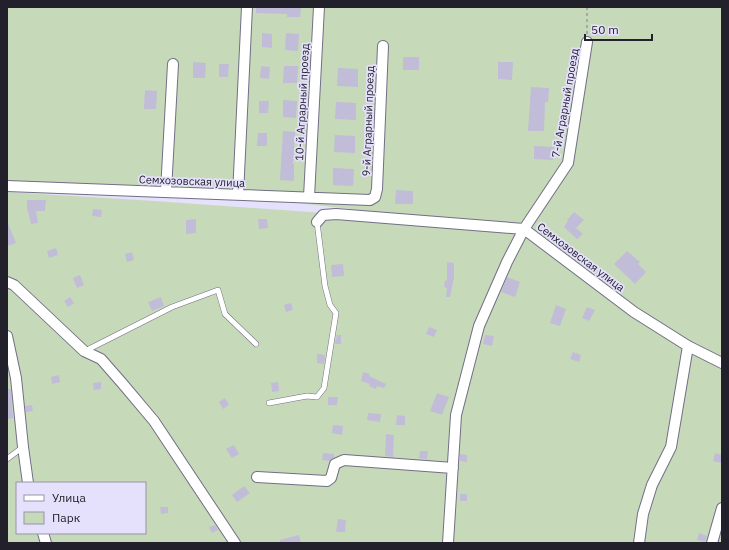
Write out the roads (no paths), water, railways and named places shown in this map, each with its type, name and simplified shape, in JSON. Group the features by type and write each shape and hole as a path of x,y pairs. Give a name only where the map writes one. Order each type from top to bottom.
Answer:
{"street":[{"path":"238,195 248,7"},
{"name":"10-й Аграрный проезд","path":"309,197 319,7"},
{"name":"7-й Аграрный проезд","path":"448,543 456,415 479,326 507,262 524,228 568,162 588,42"},
{"name":"9-й Аграрный проезд","path":"375,197 377,189 383,46"},
{"path":"166,191 173,64"},
{"name":"Семхозовская улица","path":"7,186 370,200 375,197"},
{"name":"Семхозовская улица","path":"317,222 323,215 336,214 524,228 634,312 688,346 722,363"},
{"path":"7,282 14,285 84,351 101,359 122,382 154,421 235,543"},
{"path":"7,336 16,378 28,482"},
{"path":"639,543 643,514 652,485 670,447 688,346"},
{"path":"256,477 327,481 331,478 335,464 344,460 452,468"},
{"path":"712,543 722,508"}],"lane":[{"path":"269,403 307,396 317,397 324,388 336,313 330,305 325,286 317,222"},
{"path":"84,351 172,307 218,290 226,314 256,344"},
{"path":"7,459 23,447"}]}
